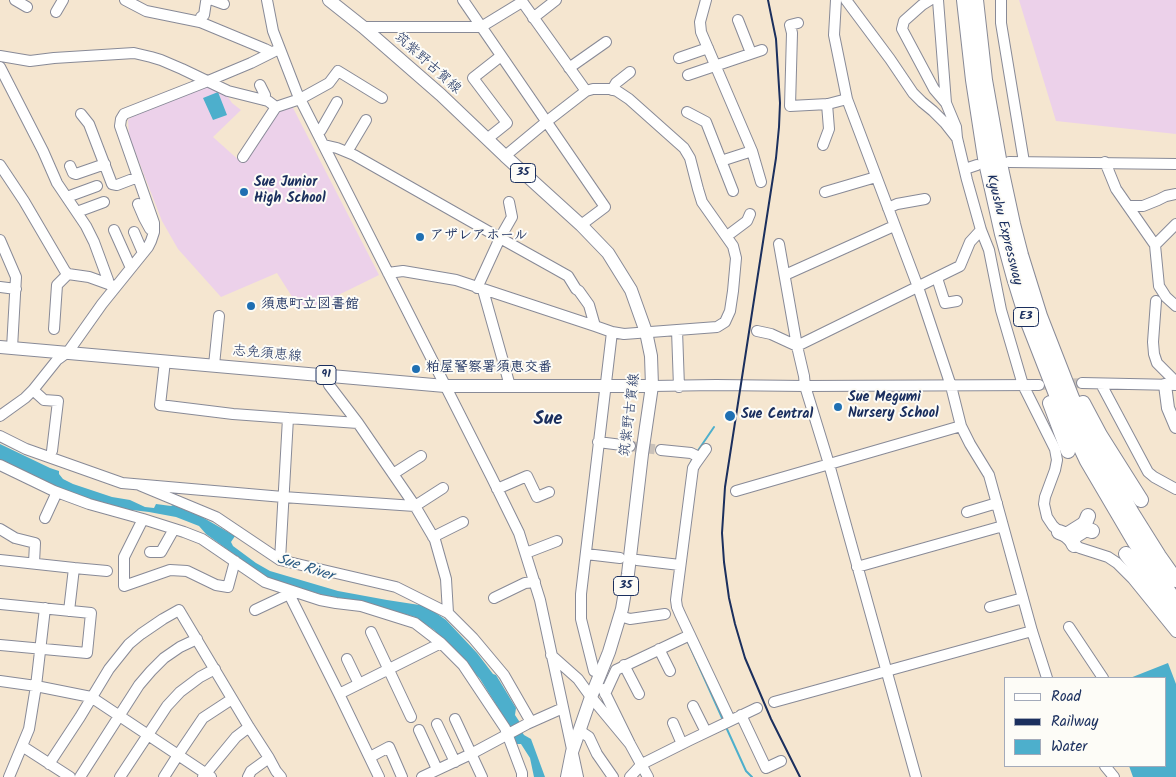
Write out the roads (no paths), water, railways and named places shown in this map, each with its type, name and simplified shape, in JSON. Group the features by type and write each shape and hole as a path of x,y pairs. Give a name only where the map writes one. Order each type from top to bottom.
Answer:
{"highway":[{"name":"Kyushu Expressway","path":"964,0 973,80 985,158 1002,234 1027,320 1059,402 1087,461 1134,541 1176,602"},
{"name":"Kyushu Expressway","path":"976,0 985,80 995,139 1013,224 1042,324 1085,428 1132,513 1176,580"},
{"path":"1021,255 1050,334 1076,389 1100,435 1140,500"},
{"path":"1014,278 1029,343 1068,451"},
{"path":"1059,532 1068,534 1084,524 1088,516"},
{"path":"1074,545 1072,541 1075,536 1086,529 1092,531"},
{"path":"1126,554 1176,618"}],"main road":[{"name":"筑紫野古賀線","path":"329,0 441,95 581,225 608,253 631,290 646,332 651,356 652,386 628,574 620,616 609,652 572,752 567,777"},
{"name":"志免須恵線","path":"6,347 445,386 652,386"},
{"path":"1171,385 1168,408 1176,427"}],"street":[{"path":"14,0 26,6"},
{"path":"56,12 63,0"},
{"path":"125,0 146,11 200,22 275,51"},
{"path":"200,22 204,15 206,2 211,0 224,4"},
{"path":"267,0 275,51 519,533 540,600 578,777"},
{"path":"463,0 605,207 581,225"},
{"path":"533,18 556,0"},
{"path":"706,0 700,22 701,32 752,151 762,182"},
{"path":"836,0 834,35 847,99 918,287 951,386 961,426 989,475 1047,677"},
{"path":"846,0 913,93 934,110 957,138"},
{"path":"930,0 904,20 902,29 934,89 946,104 956,126 965,170 981,230 989,250 1001,310 1023,385 1054,449 1057,460 1056,470 1044,504 1047,517 1059,532 1074,545 1108,557 1117,563 1133,579 1176,632"},
{"path":"938,0 946,104"},
{"path":"1001,0 1001,23 1024,162"},
{"path":"363,27 481,27 521,1 586,92"},
{"path":"738,20 751,53"},
{"path":"798,23 790,25 792,33 790,106 826,104 847,99"},
{"path":"568,68 606,42"},
{"path":"679,58 708,48"},
{"path":"688,75 762,50"},
{"path":"0,416 25,398 57,360 68,352 112,285 131,268 151,241 154,224 120,126 124,114 208,81 275,51"},
{"path":"0,56 30,61 134,53 151,56 228,91 268,101 276,108"},
{"path":"487,139 507,122 474,78 501,56"},
{"path":"0,67 57,183 86,226 108,280 112,285"},
{"path":"243,158 276,108 300,99 330,83 338,70 382,98"},
{"path":"612,90 616,82 630,72"},
{"path":"260,84 265,95 264,100"},
{"path":"388,273 403,271 456,280 612,332 624,334 716,327 725,322 730,312 736,258 733,246 702,202 690,158 684,148 629,99 612,90 593,89 586,92 505,156"},
{"path":"317,132 321,130 337,102"},
{"path":"823,145 829,129 826,104"},
{"path":"687,112 706,122 733,191"},
{"path":"81,114 89,124 112,184 117,185 138,177"},
{"path":"347,152 366,120"},
{"path":"324,145 354,155 568,276 589,305 595,326"},
{"path":"722,161 752,151"},
{"path":"1009,162 1176,164"},
{"path":"1105,162 1116,189 1155,245 1159,286 1162,292 1176,306"},
{"path":"70,166 72,173 76,174 105,164"},
{"path":"0,165 24,201 65,271 68,274 88,277 112,285"},
{"path":"965,170 977,165"},
{"path":"825,192 876,177"},
{"path":"67,197 97,186"},
{"path":"1129,206 1143,206 1166,196 1176,194"},
{"path":"888,208 897,204 925,199"},
{"path":"77,212 104,202"},
{"path":"509,202 512,218 500,238 480,289 510,386"},
{"path":"138,204 150,229 154,230"},
{"path":"727,236 747,221 750,214"},
{"path":"1155,245 1176,224"},
{"path":"785,275 894,226"},
{"path":"114,230 131,268"},
{"path":"797,346 960,266 970,242 981,230"},
{"path":"134,232 143,254"},
{"path":"0,240 16,277 16,290 6,347"},
{"path":"779,244 805,386 829,464 916,777"},
{"path":"54,329 58,285 68,274"},
{"path":"936,278 944,303 957,301"},
{"path":"0,287 16,290"},
{"path":"1082,383 1171,385 1172,378 1157,364 1154,354 1156,301"},
{"path":"214,365 219,316"},
{"path":"677,330 678,387"},
{"path":"594,671 581,619 581,594 612,332"},
{"path":"757,332 771,334 797,346"},
{"path":"165,361 160,406 233,414 358,423"},
{"path":"326,375 329,384 415,506 433,537 446,579 448,613"},
{"path":"1101,384 1148,472 1176,489"},
{"path":"652,386 1039,386"},
{"path":"33,390 44,400 58,401 52,450"},
{"path":"280,560 288,418"},
{"path":"736,490 961,426"},
{"path":"0,436 26,449 122,483 415,506 443,488"},
{"path":"598,442 630,446"},
{"path":"661,450 703,453 693,468 676,592 677,607 730,720"},
{"path":"393,474 421,456"},
{"path":"0,465 57,492 89,504 143,519 202,539 265,582 288,592 328,602 362,606 415,623 441,643 463,664 505,728 522,777"},
{"path":"497,489 527,476 537,497 549,492"},
{"path":"139,484 216,517 280,560 396,587 448,613 473,638 504,675 529,723"},
{"path":"44,518 57,492"},
{"path":"967,512 997,504"},
{"path":"143,519 124,557 124,586 170,570 187,571 216,585 228,587 235,561"},
{"path":"433,537 463,522"},
{"path":"857,567 1003,526"},
{"path":"0,529 15,538 35,543 34,563"},
{"path":"150,552 161,552 174,529"},
{"path":"526,553 557,541"},
{"path":"586,554 620,558"},
{"path":"0,560 107,571"},
{"path":"637,560 680,565"},
{"path":"69,611 74,568"},
{"path":"494,598 525,584 535,582"},
{"path":"255,610 288,592"},
{"path":"288,592 379,777"},
{"path":"990,607 1023,598"},
{"path":"0,604 91,613 87,653 0,644"},
{"path":"9,777 29,729 45,608"},
{"path":"49,764 91,697 129,644 162,619 179,610 249,727 270,758 276,771 282,777"},
{"path":"620,616 630,619 665,614"},
{"path":"1069,627 1102,677"},
{"path":"774,702 1032,631"},
{"path":"372,632 411,717"},
{"path":"648,777 604,690 616,670 690,635"},
{"path":"80,777 139,685 169,654 197,639"},
{"path":"339,694 441,643"},
{"path":"659,649 670,671"},
{"path":"551,655 578,679 630,744"},
{"path":"347,658 359,684"},
{"path":"624,666 639,694"},
{"path":"120,777 167,706 180,692 215,669"},
{"path":"0,681 91,697 206,776 236,736 249,727"},
{"path":"164,777 203,718 232,699"},
{"path":"693,706 706,732"},
{"path":"422,777 563,708"},
{"path":"630,777 642,764 756,708"},
{"path":"741,715 766,768 781,761"},
{"path":"455,719 482,777"},
{"path":"673,723 682,744"},
{"path":"438,724 455,762"},
{"path":"419,730 438,769"},
{"path":"580,731 589,737 596,754 613,777"},
{"path":"22,746 70,777"},
{"path":"370,757 389,747 402,777"},
{"path":"248,777 251,771 270,758"},
{"path":"1106,767 1114,777"}],"water":[{"path":"218,92 227,115 213,120 203,98"},
{"path":"0,444 59,471 63,479 73,484 112,497 130,500 145,507 154,508 156,504 173,505 202,517 235,536 231,542 233,546 270,571 338,591 426,606 446,620 477,653 493,674 496,675 516,708 515,715 519,721 519,727 524,735 531,739 545,777 534,777 530,758 521,744 517,744 502,714 480,679 434,630 415,617 384,608 336,599 270,579 206,534 199,526 176,517 149,512 128,511 72,495 0,463"},
{"path":"1168,663 1176,684 1176,777 1133,777 1129,767 1166,767 1166,677 1133,677"}],"waterway":[{"path":"697,452 714,427"},
{"path":"689,467 693,458"},
{"path":"688,642 723,720"},
{"path":"726,727 746,771 752,777"}],"tunnel":[{"path":"1039,385 1082,383"},
{"path":"630,446 661,450"}],"railway":[{"path":"768,0 776,39 780,103 779,127 776,158 725,487 722,533 729,598 745,658 771,719 800,777"}],"place":[{"name":"Sue Junior High School","path":"244,192"},
{"name":"アザレアホール","path":"420,237"},
{"name":"須恵町立図書館","path":"251,306"},
{"name":"粕屋警察署須恵交番","path":"416,369"},
{"name":"Sue Megumi Nursery School","path":"838,407"},
{"name":"Sue Central","path":"730,416"}],"district":[{"name":"Sue","path":"548,421"}],"water label":[{"name":"Sue River","path":"305,569"}]}
